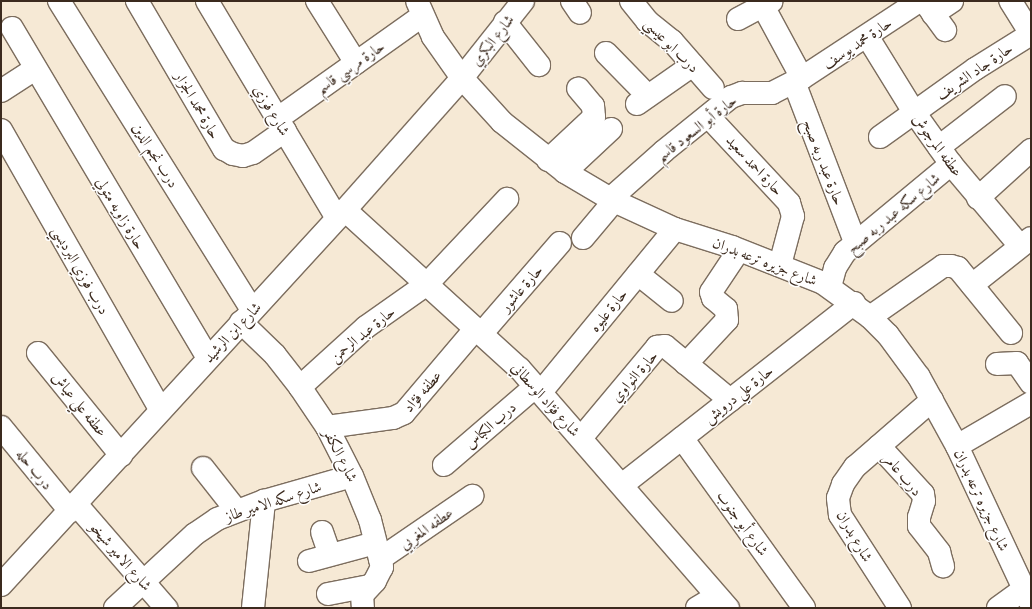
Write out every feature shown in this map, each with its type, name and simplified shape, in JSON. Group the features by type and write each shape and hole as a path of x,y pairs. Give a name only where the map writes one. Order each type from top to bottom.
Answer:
{"street":[{"name":"درب نجم الدين","path":"59,1 247,316"},
{"name":"حارة محمد الجزار","path":"137,1 224,149 233,154 243,156 253,153 281,125"},
{"name":"شارع فوزي","path":"207,1 281,125 341,214"},
{"path":"317,1 356,63"},
{"name":"شارع البكري","path":"462,78 523,1"},
{"name":"درب ابو عيسي","path":"631,1 647,21 672,41 713,88"},
{"name":"حارة محمد يوسف","path":"798,80 867,36 930,12 952,1"},
{"path":"1010,1 1031,34"},
{"path":"738,19 767,3"},
{"name":"حارة عبد ربه صبح","path":"767,3 798,80 855,242"},
{"name":"حارة مرسي قاسم","path":"281,125 356,63 419,8"},
{"name":"شارع جزيره ترعه بدران","path":"419,8 447,60 462,78 502,122 556,166 612,200 675,229 780,265 830,287 862,310 905,356 932,400 957,446 1028,596"},
{"path":"505,22 539,65"},
{"name":"حارة زاويه متولي","path":"12,28 208,358"},
{"name":"حارة جاد الشريف","path":"880,137 980,65 1031,34"},
{"name":"عطفه المرجوش","path":"867,36 914,112 945,155 978,198 1025,242"},
{"path":"606,54 642,100 693,65"},
{"path":"1,91 35,68"},
{"name":"شارع ابن الرشيد","path":"1,585 341,214 462,78"},
{"name":"حارة أبو السعود قاسم","path":"583,238 612,200 731,97 742,93 772,93 798,80"},
{"path":"556,166 594,117 594,106 578,88"},
{"name":"شارع سكه عبد ربه صبح","path":"830,287 835,268 855,242 1005,96"},
{"name":"حارة احمد سعيد","path":"708,116 789,203 793,216 780,265"},
{"path":"556,166 611,129"},
{"name":"درب فوزي البرديسي","path":"2,136 161,410"},
{"path":"978,198 1028,160"},
{"name":"حارة عبد الرحمن","path":"300,387 366,328 427,284 508,199"},
{"name":"شارع فؤاد الوسطاني","path":"341,214 427,284 479,330 539,389 722,602"},
{"name":"حارة عليوه","path":"539,389 675,229"},
{"path":"972,285 1025,242"},
{"name":"حارة عاشور","path":"479,330 560,243"},
{"path":"686,364 727,320 726,309 713,298 710,292 739,250"},
{"name":"حارة علي درويش","path":"622,485 730,400 862,310 943,266 958,268 1010,333"},
{"path":"638,274 672,301"},
{"name":"شارع الكفر","path":"247,316 300,387 327,427 352,476 382,566 379,575 362,595 363,608"},
{"name":"عطفه فؤاد","path":"327,427 393,418 404,413 479,330"},
{"name":"حارة النواوي","path":"581,438 657,347 665,346 730,400"},
{"name":"عطفه علي عياش","path":"38,352 121,455"},
{"path":"997,364 1017,363 1031,383"},
{"name":"درب الكباس","path":"444,465 539,389"},
{"name":"شارع بدران","path":"900,608 840,515 837,507 843,484 855,467 932,400"},
{"path":"957,446 1031,403"},
{"name":"درب حله","path":"1,427 72,507"},
{"name":"شارع أبو جنوب","path":"682,438 804,608"},
{"name":"درب عامر","path":"879,446 923,494 924,501 919,517 919,526 939,552 943,566"},
{"path":"203,468 236,510"},
{"name":"شارع سكه الامير طاز","path":"115,608 196,534 236,510 352,476"},
{"name":"عطفه المغربي","path":"309,561 330,556 378,551 472,496"},
{"path":"253,608 264,501"},
{"name":"شارع الامير شيخو","path":"72,507 166,608"},
{"path":"322,532 330,556"},
{"path":"328,594 369,586"},
{"path":"998,608 1028,596"},
{"path":"697,608 722,602"}]}
